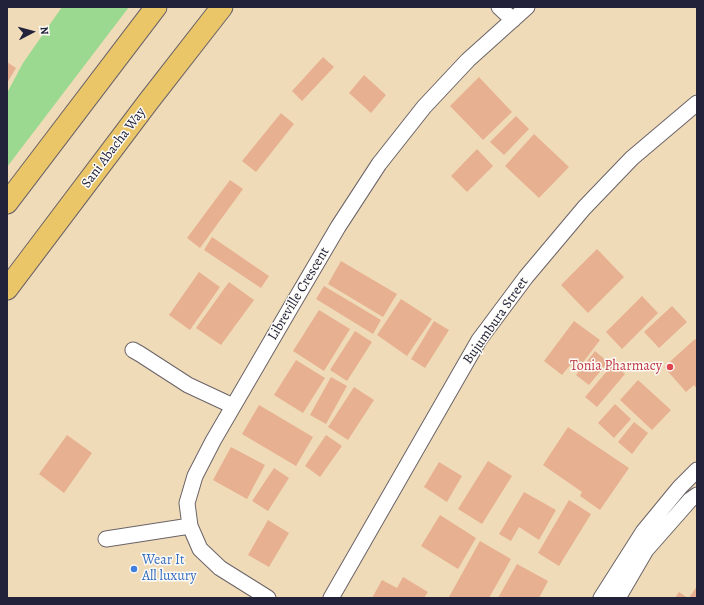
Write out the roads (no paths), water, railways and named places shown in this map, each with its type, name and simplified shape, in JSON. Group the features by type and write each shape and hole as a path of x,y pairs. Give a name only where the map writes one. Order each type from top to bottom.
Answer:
{"highway":[{"path":"7,202 156,7"},
{"name":"Sani Abacha Way","path":"7,289 148,102 222,7"}],"street":[{"path":"499,7 513,20"},
{"name":"Libreville Crescent","path":"268,598 220,568 200,549 190,526 187,503 195,476 233,406 338,227 379,164 424,107 468,60 527,7"},
{"name":"Bujumbura Street","path":"331,598 479,340 526,277 584,208 632,158 697,103"},
{"path":"133,350 188,386 233,406"},
{"path":"601,598 643,532 680,487 697,470"},
{"path":"618,598 646,550 690,500 697,495"},
{"path":"106,539 190,526"}],"place":[{"name":"Tonia Pharmacy","path":"670,367"},
{"name":"Wear It All luxury","path":"134,569"}]}
